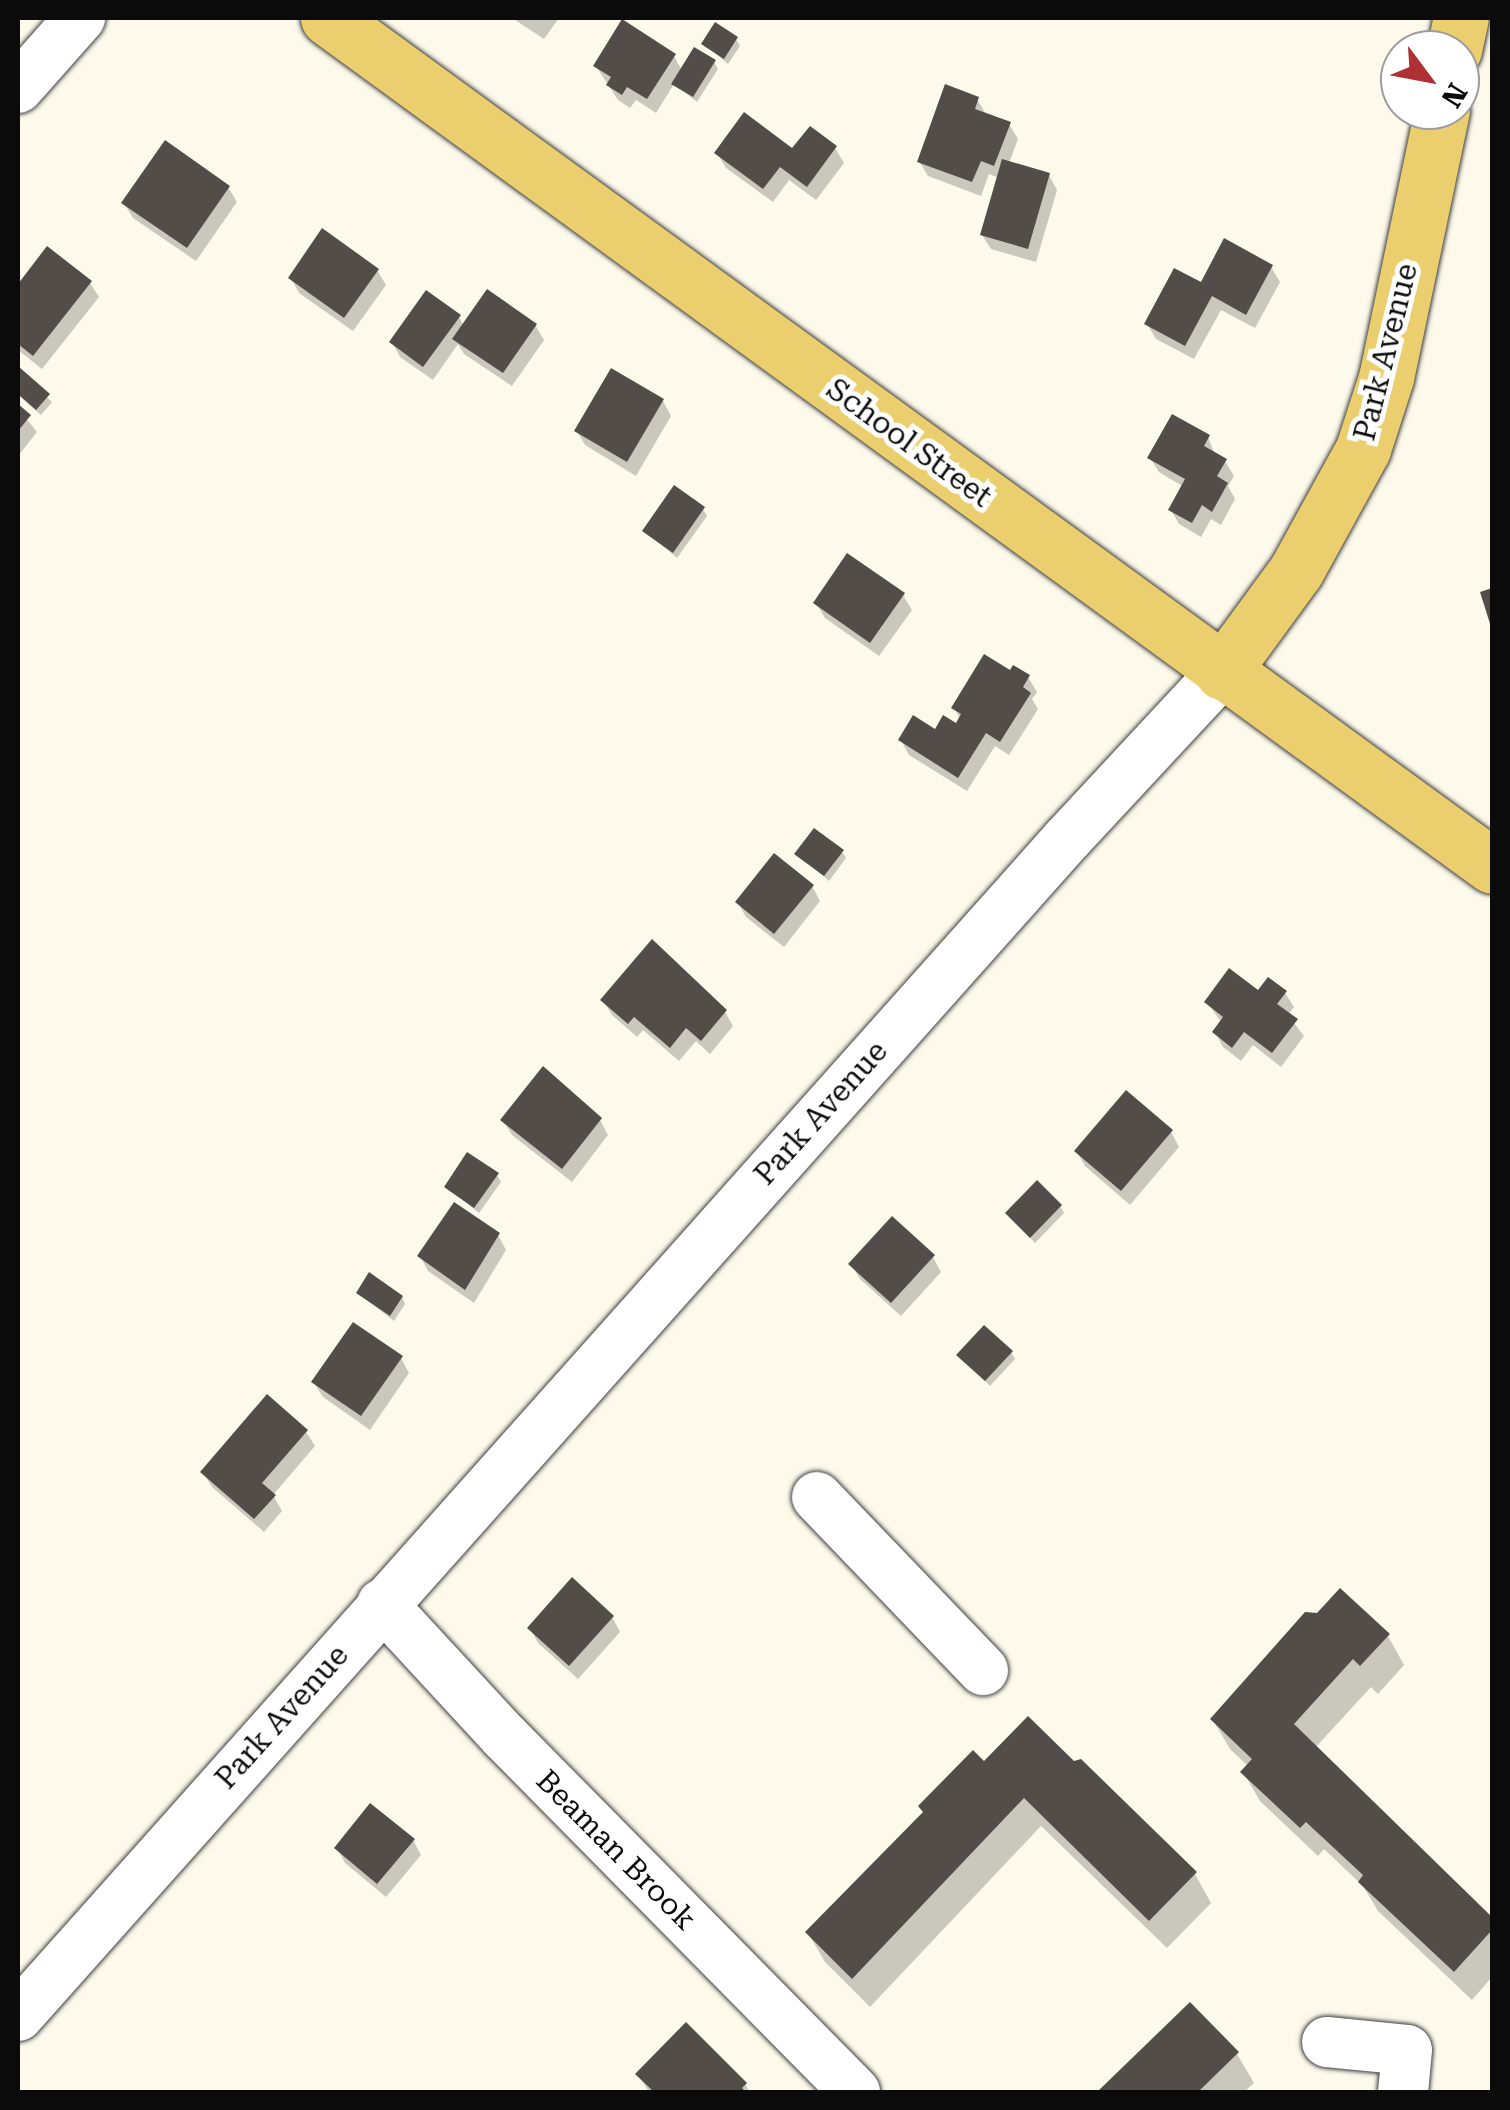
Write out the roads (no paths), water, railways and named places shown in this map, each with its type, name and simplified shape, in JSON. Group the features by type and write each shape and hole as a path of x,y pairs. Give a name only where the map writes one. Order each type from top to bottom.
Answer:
{"main road":[{"name":"School Street","path":"328,18 1492,866"},
{"name":"Park Avenue","path":"1222,672 1296,571 1362,449 1386,378 1438,130"}],"street":[{"path":"18,88 80,18"},
{"name":"Park Avenue","path":"18,2016 1068,838 1222,672"},
{"path":"817,1497 983,1670"},
{"name":"Beaman Brook","path":"382,1604 517,1750 855,2092"},
{"path":"1328,2042 1407,2050 1403,2092"}]}
